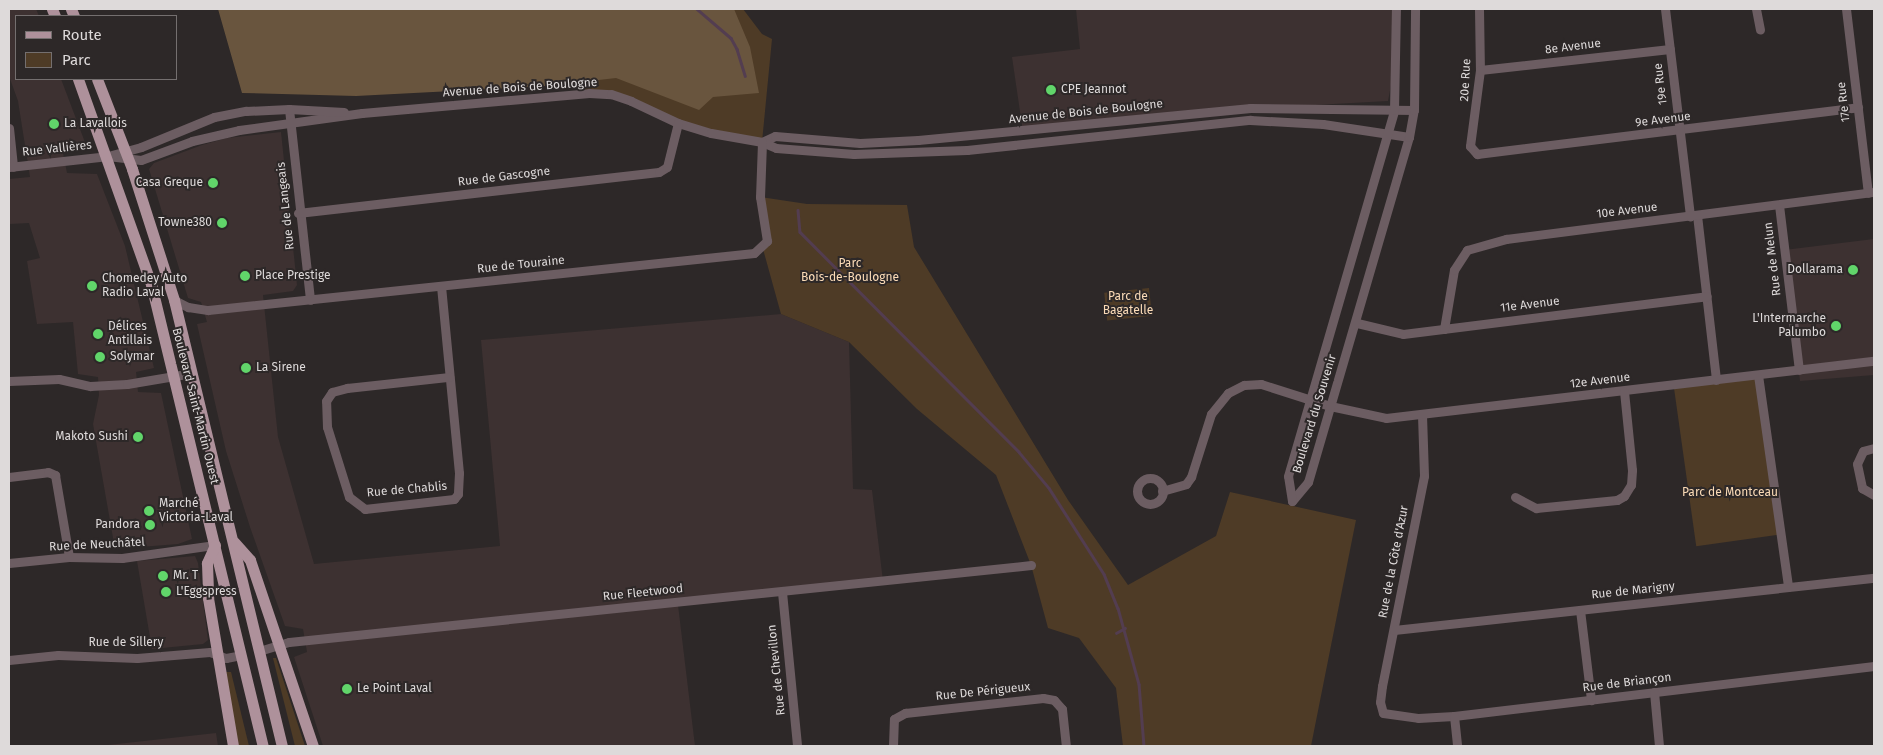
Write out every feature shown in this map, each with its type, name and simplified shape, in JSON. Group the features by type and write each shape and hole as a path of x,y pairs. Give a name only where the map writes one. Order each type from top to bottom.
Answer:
{"main road":[{"name":"Boulevard Saint-Martin Ouest","path":"78,80 108,156 144,261 264,746"},
{"name":"Boulevard Saint-Martin Ouest","path":"97,80 127,155 174,300 282,746"},
{"path":"233,540 250,560 313,746"},
{"path":"215,545 207,563 207,581 233,746"}],"street":[{"name":"Boulevard du Souvenir","path":"1396,9 1394,110 1389,133 1288,476 1292,501 1308,482 1357,323 1409,136 1414,110 1415,9"},
{"name":"20e Rue","path":"1472,151 1480,70 1479,9"},
{"name":"19e Rue","path":"1665,9 1679,131 1706,296 1716,380"},
{"path":"1756,9 1760,30"},
{"name":"17e Rue","path":"1846,9 1871,193"},
{"name":"8e Avenue","path":"1480,70 1670,49"},
{"name":"Avenue de Bois de Boulogne","path":"127,155 141,160 192,141 239,130 362,113 589,92 611,94 631,101 678,123 711,133 762,142 776,148 887,154 967,150 1250,120 1323,124 1409,136"},
{"name":"9e Avenue","path":"1472,151 1477,154 1679,131 1858,107"},
{"name":"Avenue de Bois de Boulogne","path":"762,142 775,136 860,143 918,140 1250,108 1414,110"},
{"name":"Avenue de Bois de Boulogne","path":"108,156 127,155 214,117 289,109 362,113"},
{"name":"Rue de Langeais","path":"289,109 292,124 298,213 310,300"},
{"name":"Rue de Gascogne","path":"298,213 659,172 667,167 678,123"},
{"path":"9,128 11,167"},
{"name":"Rue de Touraine","path":"174,300 190,308 208,310 754,253 767,241 760,196 762,142"},
{"name":"Rue Vallières","path":"11,167 108,156"},
{"name":"10e Avenue","path":"1444,329 1454,270 1467,250 1506,239 1871,193"},
{"name":"Rue de Melun","path":"1779,205 1799,370"},
{"name":"Rue de Chablis","path":"441,286 449,377 458,494 454,499 365,509 349,497 327,427 326,401 332,392 347,388 449,377"},
{"name":"11e Avenue","path":"1357,323 1403,334 1706,296"},
{"name":"12e Avenue","path":"1162,491 1180,488 1191,478 1212,414 1228,392 1244,384 1261,384 1368,417 1422,415 1874,361"},
{"path":"9,381 59,379 90,386 174,377 192,373"},
{"path":"1758,375 1788,587"},
{"path":"1515,497 1536,508 1618,500 1624,496 1631,485 1632,470 1624,391"},
{"name":"Rue de la Côte d'Azur","path":"1383,713 1380,702 1424,476 1422,415"},
{"path":"1874,448 1862,451 1857,464 1862,488 1874,495"},
{"path":"9,477 48,472 55,475 69,557"},
{"name":"Rue de Neuchâtel","path":"9,563 69,557 122,558 215,545"},
{"name":"Rue Fleetwood","path":"259,651 280,645 1031,565"},
{"name":"Rue de Marigny","path":"1394,630 1874,578"},
{"name":"Rue de Chevillon","path":"782,592 797,746"},
{"path":"1580,610 1591,700"},
{"name":"Rue de Sillery","path":"9,660 58,655 137,658 206,652 226,658 242,655"},
{"name":"Rue de Briançon","path":"1383,713 1418,718 1454,716 1874,666"},
{"path":"1654,692 1659,746"},
{"name":"Rue De Périgueux","path":"893,746 894,719 904,713 1042,698 1054,700 1062,709 1066,746"},
{"path":"1454,716 1457,746"}],"shaded area":[{"path":"9,9 36,9 39,15 15,15 15,80 61,80 86,145 62,148 67,173 97,174 125,246 154,368 136,372 138,392 161,393 192,539 178,544 115,549 93,424 99,395 98,377 78,374 73,322 37,324 27,261 40,258 29,223 9,224 9,179 30,177 18,101 9,76"},
{"path":"218,9 734,9 750,47 759,93 713,97 699,110 616,78 546,86 356,96 242,93"},
{"path":"1076,9 1396,9 1398,48 1388,101 1223,110 1023,132 1012,57 1080,49"},
{"path":"281,132 297,285 293,291 263,295 278,437 314,564 500,546 481,340 781,314 849,342 853,489 872,490 883,581 678,605 695,746 323,746 294,657 307,652 303,629 285,626 250,527 226,451 197,324 207,322 201,302 188,298 149,169 154,163 202,145 227,138"},
{"path":"1874,239 1874,375 1800,381 1784,250"},
{"path":"195,556 198,563 208,640 203,644 152,649 137,561"},
{"path":"216,733 218,746 99,746"}],"green space":[{"path":"510,9 743,9 762,34 772,39 762,142 711,133 631,101 589,93 522,33"},
{"name":"Parc Bois-de-Boulogne","path":"760,197 807,204 907,205 914,247 1068,500 1128,585 1216,536 1230,492 1356,520 1311,746 1123,746 1116,688 1079,638 1048,628 1031,565 996,475 917,409 849,342 781,314 763,249 767,241"},
{"name":"Parc de Bagatelle","path":"1149,288 1152,316 1107,321 1104,293"},
{"name":"Parc de Montceau","path":"1758,375 1780,534 1696,546 1674,387"},
{"path":"273,658 276,658 305,746 295,746"},
{"path":"226,672 231,672 249,746 237,746"}],"waterway":[{"path":"697,9 731,38 737,49 745,76"},
{"path":"798,210 800,232 1019,452 1049,488 1104,574 1118,608 1139,684 1144,746"},
{"path":"1116,633 1125,628"}],"place":[{"name":"CPE Jeannot","path":"1051,90"},
{"name":"La Lavallois","path":"54,124"},
{"name":"Casa Greque","path":"213,183"},
{"name":"Towne380","path":"222,223"},
{"name":"Dollarama","path":"1853,270"},
{"name":"Place Prestige","path":"245,276"},
{"name":"Chomedey Auto Radio Laval","path":"92,286"},
{"name":"L'Intermarche Palumbo","path":"1836,326"},
{"name":"Délices Antillais","path":"98,334"},
{"name":"Solymar","path":"100,357"},
{"name":"La Sirene","path":"246,368"},
{"name":"Makoto Sushi","path":"138,437"},
{"name":"Marché Victoria-Laval","path":"149,511"},
{"name":"Pandora","path":"150,525"},
{"name":"Mr. T","path":"163,576"},
{"name":"L'Eggspress","path":"166,592"},
{"name":"Le Point Laval","path":"347,689"}]}
